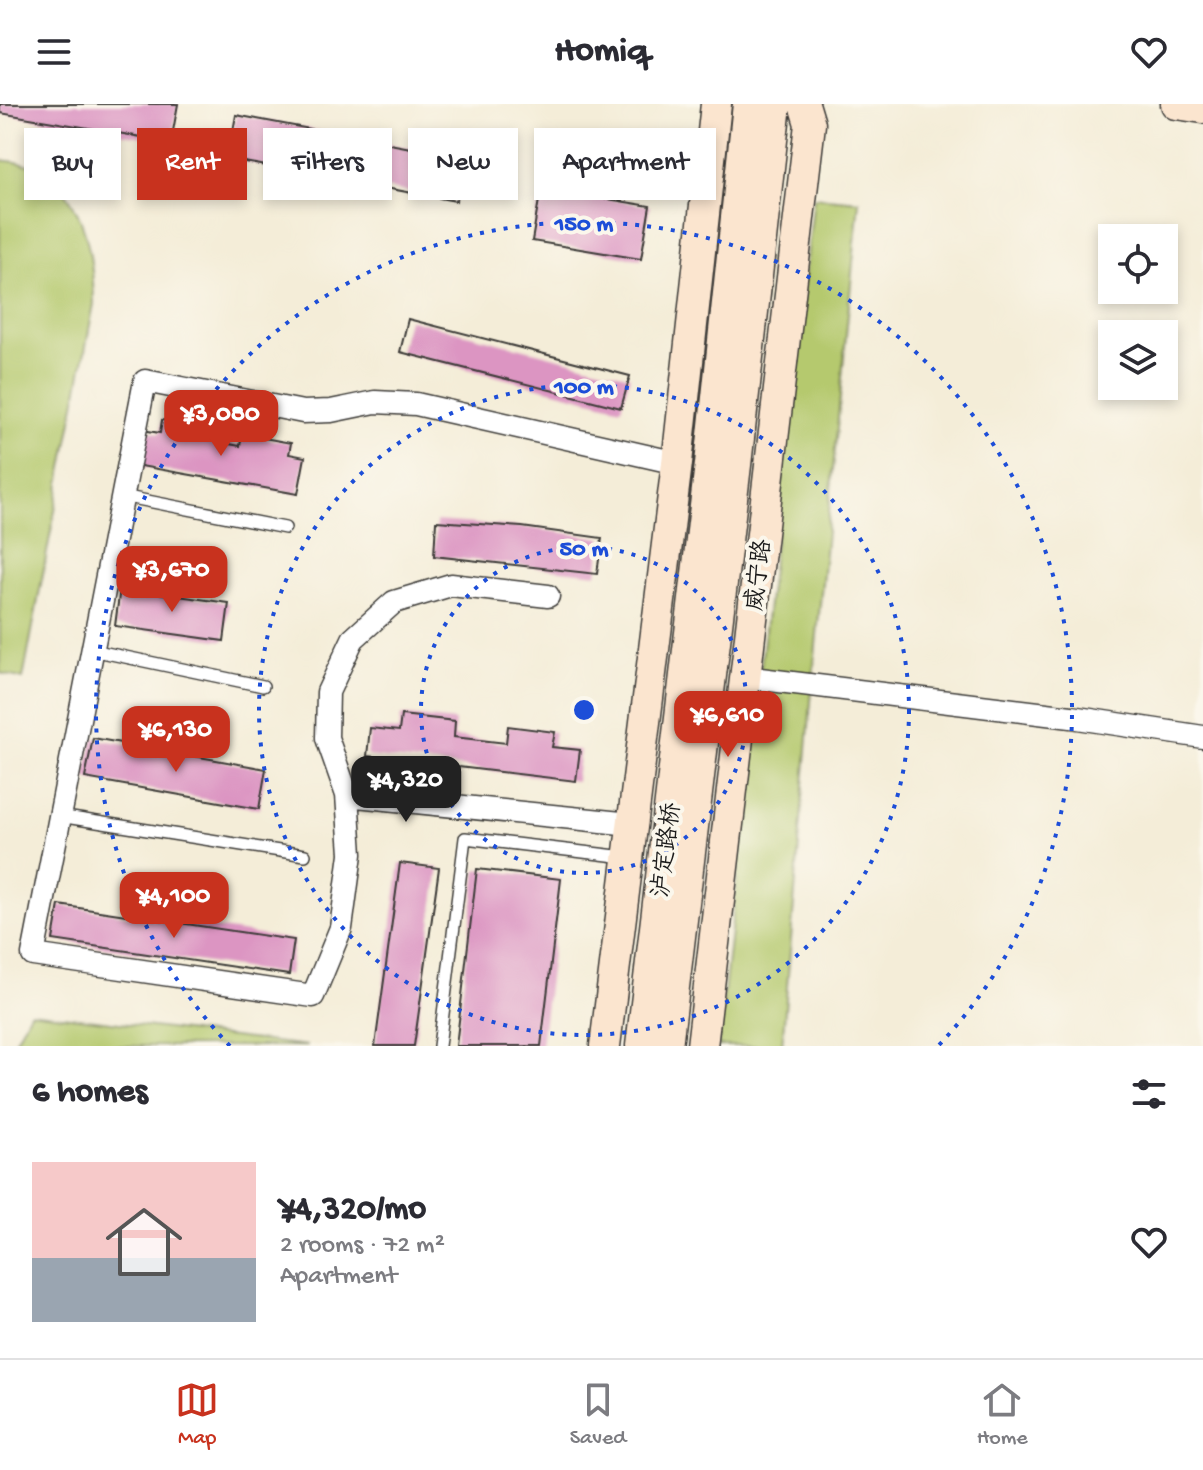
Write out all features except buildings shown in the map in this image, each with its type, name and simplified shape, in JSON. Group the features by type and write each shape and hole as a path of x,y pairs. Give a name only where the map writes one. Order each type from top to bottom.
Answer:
{"main road":[{"path":"605,1046 677,463 716,104"},
{"path":"723,465 748,104"},
{"path":"723,465 776,104"},
{"name":"威宁路","path":"702,1046 809,135 810,124 804,104"},
{"path":"1176,104 1203,108"},
{"name":"泸定路桥","path":"641,1046 723,465"},
{"name":"泸定路桥","path":"667,1046 723,465"}],"street":[{"path":"548,596 451,585 394,602 353,639 328,692 327,738 347,795 351,854 341,928 313,996 33,955 145,381 303,412 331,411 375,402 416,404 677,463"},
{"path":"745,677 1071,717 1203,737"},
{"path":"347,795 631,824"}],"lane":[{"path":"122,496 285,528"},
{"path":"92,650 263,686"},
{"path":"59,816 305,855"},
{"path":"439,1046 465,838 628,857"}],"green space":[{"path":"0,160 24,164 24,200 71,200 89,248 94,304 23,679 0,673"},
{"path":"814,197 859,201 814,666 782,1046 718,1046"},
{"path":"30,1012 307,1046 13,1046"}]}
